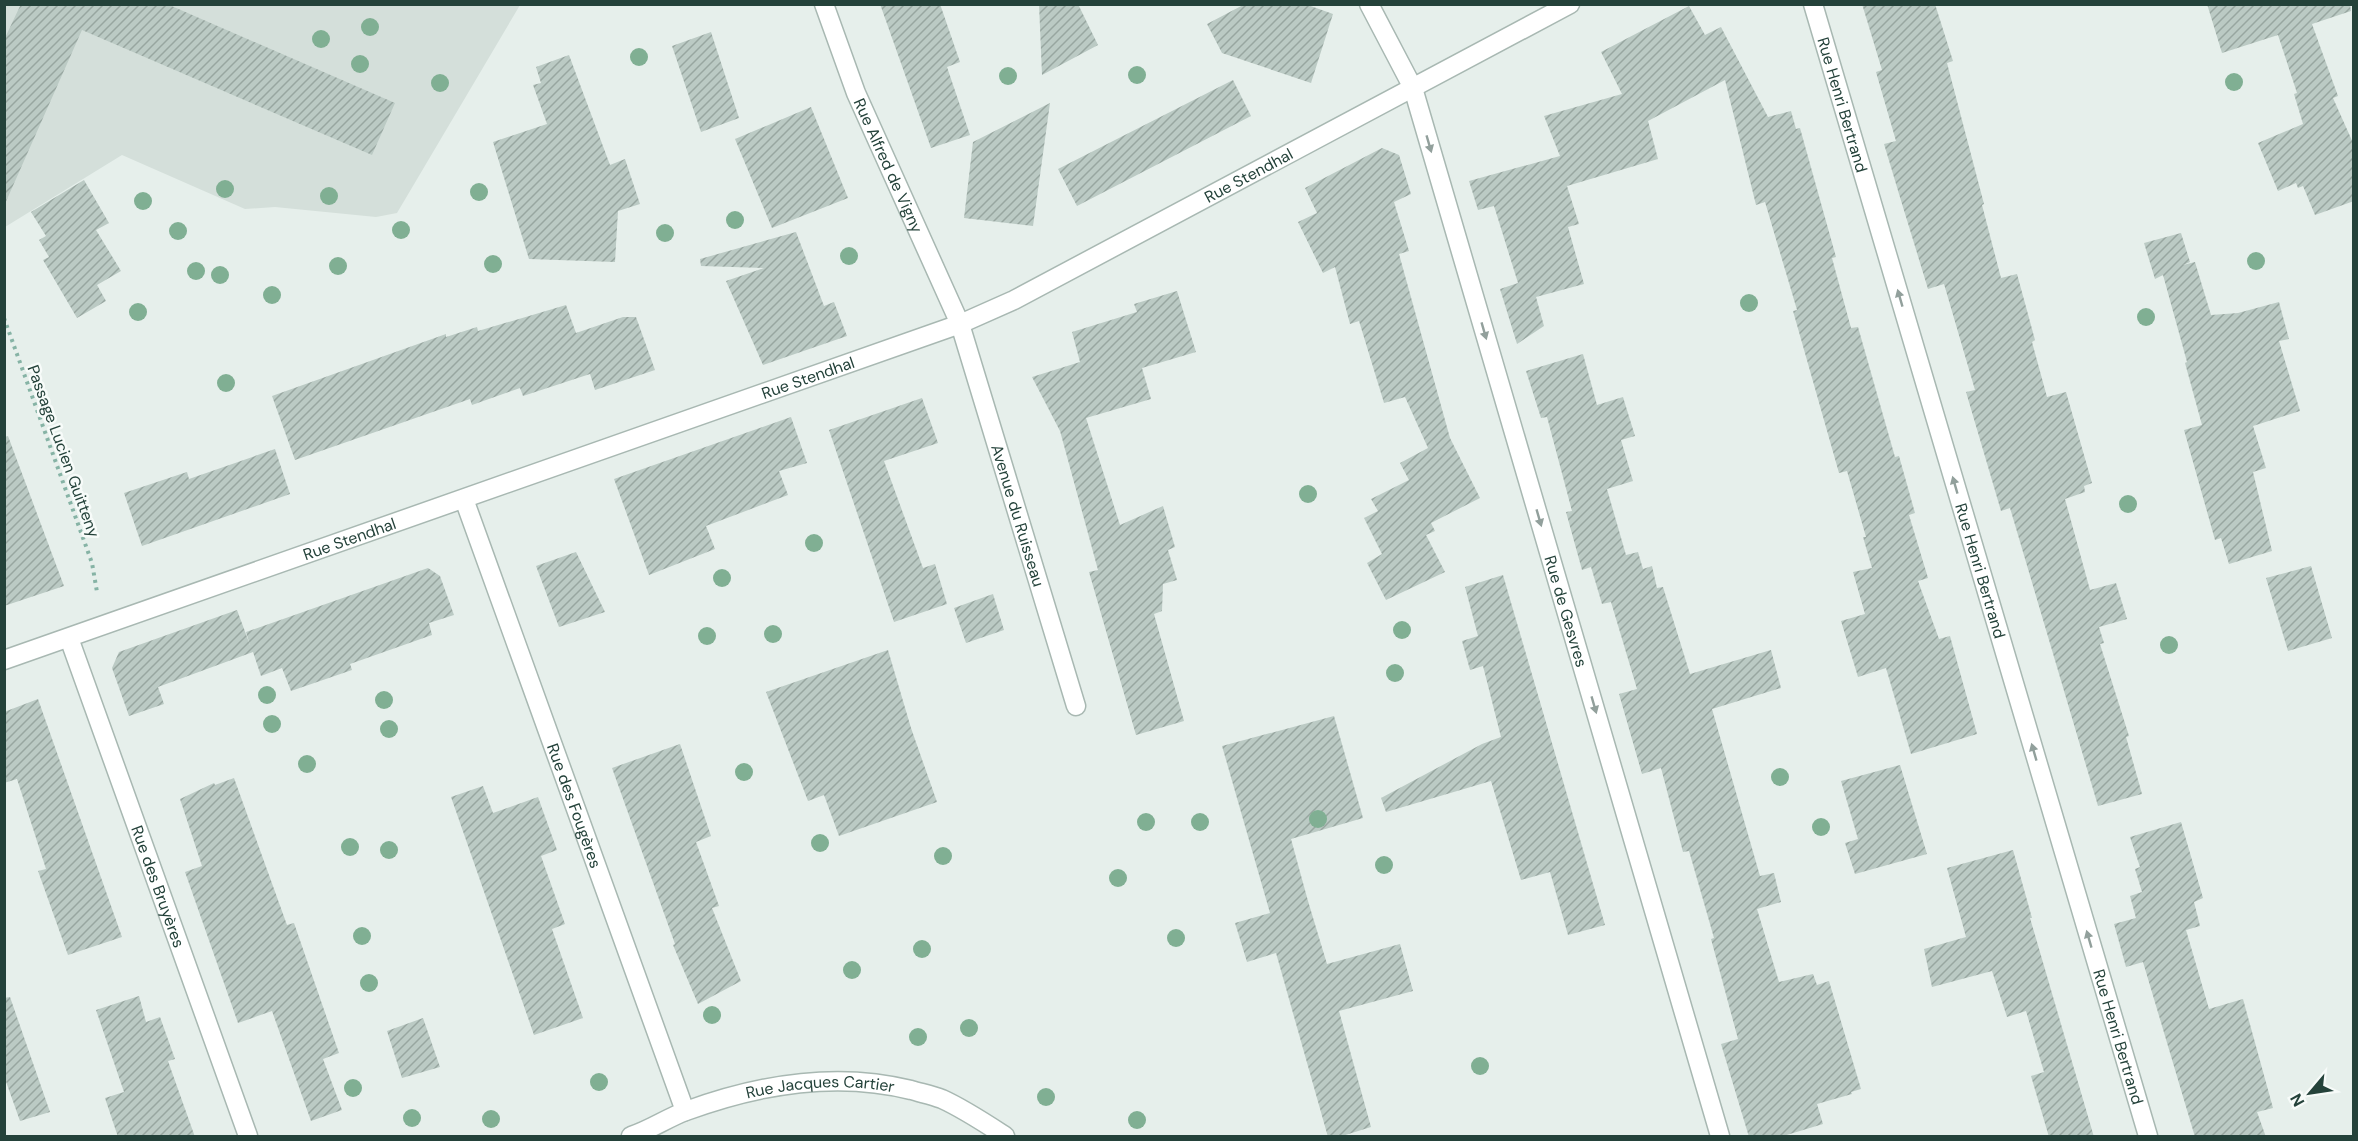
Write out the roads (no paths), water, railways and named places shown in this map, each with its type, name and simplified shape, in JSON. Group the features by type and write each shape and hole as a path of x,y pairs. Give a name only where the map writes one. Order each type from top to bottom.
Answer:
{"street":[{"name":"Rue Alfred de Vigny","path":"824,4 855,93 960,324"},
{"name":"Rue de Gesvres","path":"1369,4 1413,88 1720,1137"},
{"name":"Rue Stendhal","path":"4,660 960,324 1014,300 1570,4"},
{"name":"Rue Henri Bertrand","path":"1813,4 2148,1137"},
{"name":"Avenue du Ruisseau","path":"960,324 1076,706"},
{"name":"Rue des Fougères","path":"464,499 685,1112"},
{"name":"Rue des Bruyères","path":"69,638 248,1137"},
{"name":"Rue Jacques Cartier","path":"631,1137 685,1112 770,1087 808,1082 856,1080 898,1087 940,1098 980,1119 1005,1137"}]}
